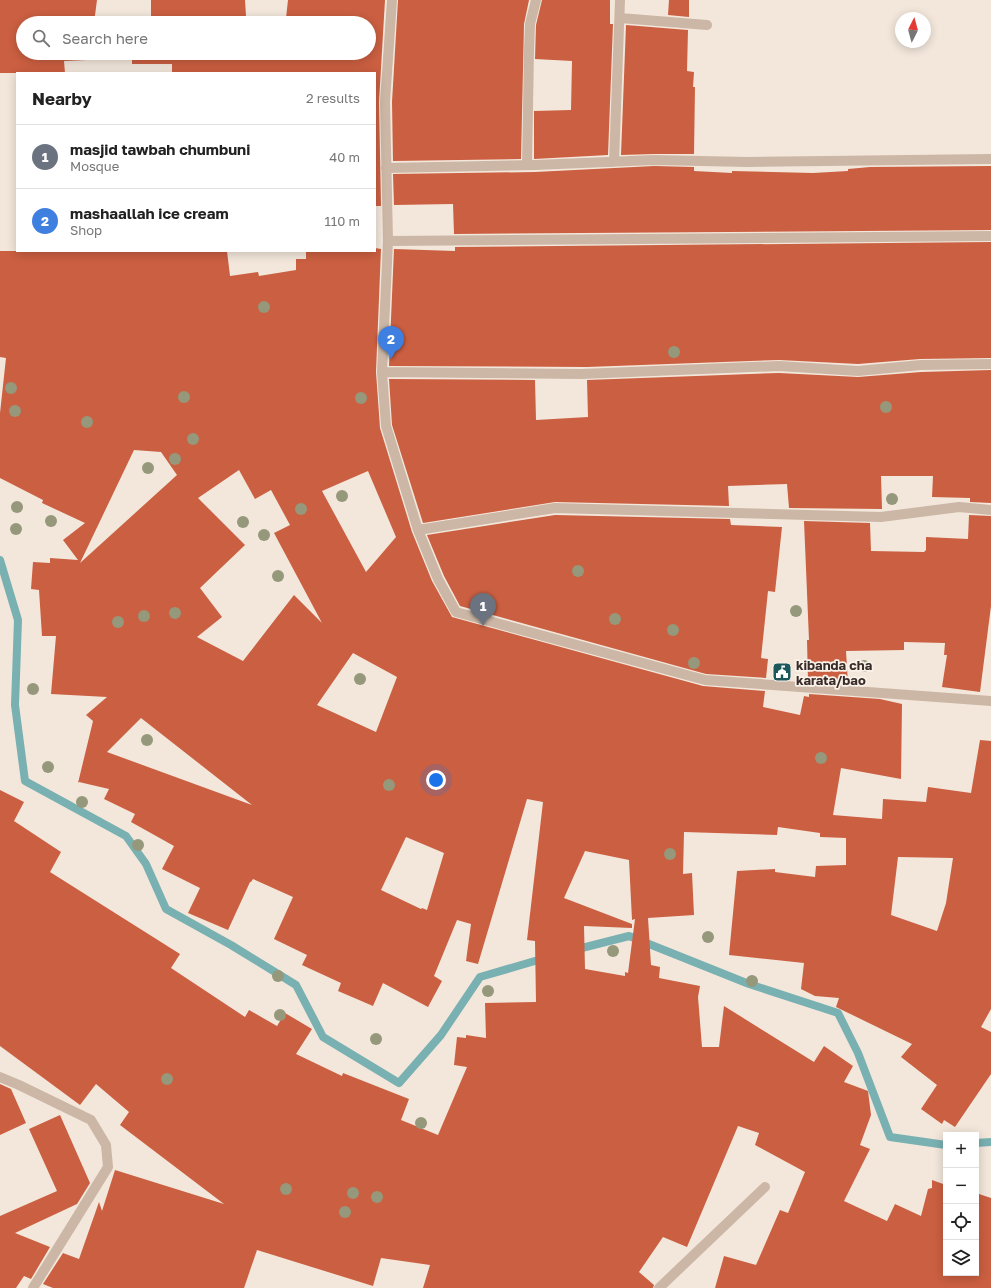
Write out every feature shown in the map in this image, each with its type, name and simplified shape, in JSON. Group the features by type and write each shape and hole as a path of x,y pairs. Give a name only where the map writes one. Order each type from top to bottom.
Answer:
{"street":[{"path":"392,0 380,102 386,168 388,241 382,372 386,426 418,530 438,579 456,612 705,680 991,700"},
{"path":"527,165 530,24 536,0"},
{"path":"614,162 620,0"},
{"path":"620,18 707,25"},
{"path":"386,168 527,165 654,160 748,162 991,159"},
{"path":"388,241 991,236"},
{"path":"382,372 581,374 779,366 858,371 921,365 991,364"},
{"path":"418,530 555,508 881,517 959,508 991,510"},
{"path":"0,1077 91,1120 106,1145 108,1167 33,1288"},
{"path":"659,1288 765,1187"}],"building":[{"path":"0,0 97,0 95,16 16,16 16,60 87,60 64,61 65,72 0,73"},
{"path":"151,0 245,0 246,16 151,16"},
{"path":"288,0 385,0 379,102 381,206 376,206 376,72 172,72 172,64 132,64 132,60 376,60 376,16 286,16"},
{"path":"398,0 529,0 524,24 521,159 393,161 392,102"},
{"path":"542,0 610,0 610,24 613,24 608,155 534,159 534,111 571,110 572,61 535,59 536,25"},
{"path":"669,0 689,0 689,17 668,15"},
{"path":"626,25 688,30 687,71 694,72 693,87 695,87 694,154 621,155"},
{"path":"654,166 694,167 694,171 732,173 732,171 813,173 848,171 848,169 870,167 991,166 991,230 454,234 453,204 394,205 393,174 535,172"},
{"path":"991,242 991,358 920,359 858,364 779,360 587,367 389,366 394,249 455,251 455,247"},
{"path":"376,248 381,249 376,372 380,428 412,532 432,581 452,617 703,686 765,691 763,707 800,715 804,696 809,697 809,694 880,699 902,704 901,779 841,768 833,815 882,819 883,799 926,802 928,787 971,793 980,740 991,741 991,1009 981,1027 991,1032 991,1074 955,1127 944,1120 942,1124 921,1109 937,1085 901,1057 912,1044 836,1007 839,998 815,996 801,989 804,963 729,955 737,871 775,869 775,872 815,877 816,866 846,865 846,838 820,837 820,833 778,827 777,835 684,832 683,874 692,873 694,915 648,918 651,965 660,967 659,978 700,986 698,997 702,1047 719,1047 724,1006 814,1062 824,1046 853,1066 844,1082 868,1091 871,1115 860,1145 870,1149 844,1201 887,1221 895,1204 921,1216 928,1189 932,1188 932,1180 943,1184 943,1276 979,1276 979,1194 991,1198 991,1288 715,1288 724,1256 756,1265 780,1210 788,1213 805,1172 755,1145 759,1133 738,1126 687,1247 663,1237 639,1272 654,1285 653,1288 423,1288 430,1265 381,1258 373,1286 257,1250 244,1288 53,1288 43,1284 63,1253 79,1259 99,1202 102,1211 115,1170 224,1204 120,1125 129,1112 96,1084 80,1105 0,1046 0,790 24,802 14,821 61,852 50,872 180,954 171,968 245,1017 249,1010 277,1026 285,1013 312,1029 296,1054 342,1076 343,1073 409,1099 401,1120 438,1135 467,1067 454,1065 457,1037 466,1038 466,1035 486,1038 485,1003 536,1002 535,941 527,940 543,802 527,799 478,964 466,961 471,924 457,920 434,976 442,981 428,1007 383,983 373,1006 338,991 341,983 302,965 307,955 274,939 293,897 253,879 250,882 228,930 188,913 200,888 162,869 174,846 131,822 135,814 104,799 109,789 78,783 93,721 86,715 107,697 51,694 56,636 42,636 39,590 31,589 33,562 50,563 50,558 78,560 63,540 85,523 42,503 43,500 0,478 0,413 6,358 0,357 0,251 227,252 230,276 258,272 259,276 296,270 296,259 306,259 306,252 376,252","holes":["134,450 161,452 177,475 80,563","239,470 255,499 271,490 290,525 274,533 322,623 294,595 243,661 197,637 222,617 200,588 245,545 198,498","368,471 396,537 366,572 322,491","353,653 397,677 376,732 317,705","141,718 252,805 107,752","406,837 444,853 427,910 421,909 381,890","585,851 629,860 632,920 635,919 628,973 625,972 625,976 585,969 584,926 632,928 632,924 564,898","898,857 953,858 946,903 937,931 891,915"]},
{"path":"991,370 991,503 970,502 970,498 932,497 933,476 881,476 882,509 789,508 787,484 728,486 729,506 555,502 423,523 392,425 389,379 535,380 536,420 588,417 587,380 779,373 858,377 921,372"},
{"path":"555,515 730,519 731,525 782,527 775,592 768,591 761,658 768,659 766,678 706,674 460,606 444,576 427,535"},
{"path":"969,515 991,516 991,606 980,692 942,687 947,655 944,655 945,643 904,642 904,650 846,651 848,684 808,681 807,640 809,640 804,521 870,523 871,551 924,552 926,550 926,537 968,539"},
{"path":"0,1084 11,1089 26,1123 0,1135"},
{"path":"60,1115 90,1183 77,1204 15,1233 50,1247 31,1279 24,1276 16,1288 0,1288 0,1216 57,1191 29,1129"}],"waterway":[{"path":"0,560 18,620 15,705 25,781 126,836 146,864 166,909 231,945 296,985 323,1037 399,1083 441,1035 480,977 545,958"},
{"path":"574,950 629,936 749,984 838,1013 858,1053 890,1137 943,1145"},
{"path":"979,1143 991,1142"}],"place":[{"name":"mashaallah ice cream","path":"391,359"},
{"name":"masjid tawbah chumbuni","path":"483,626"},
{"name":"kibanda cha karata/bao","path":"782,672"}]}
